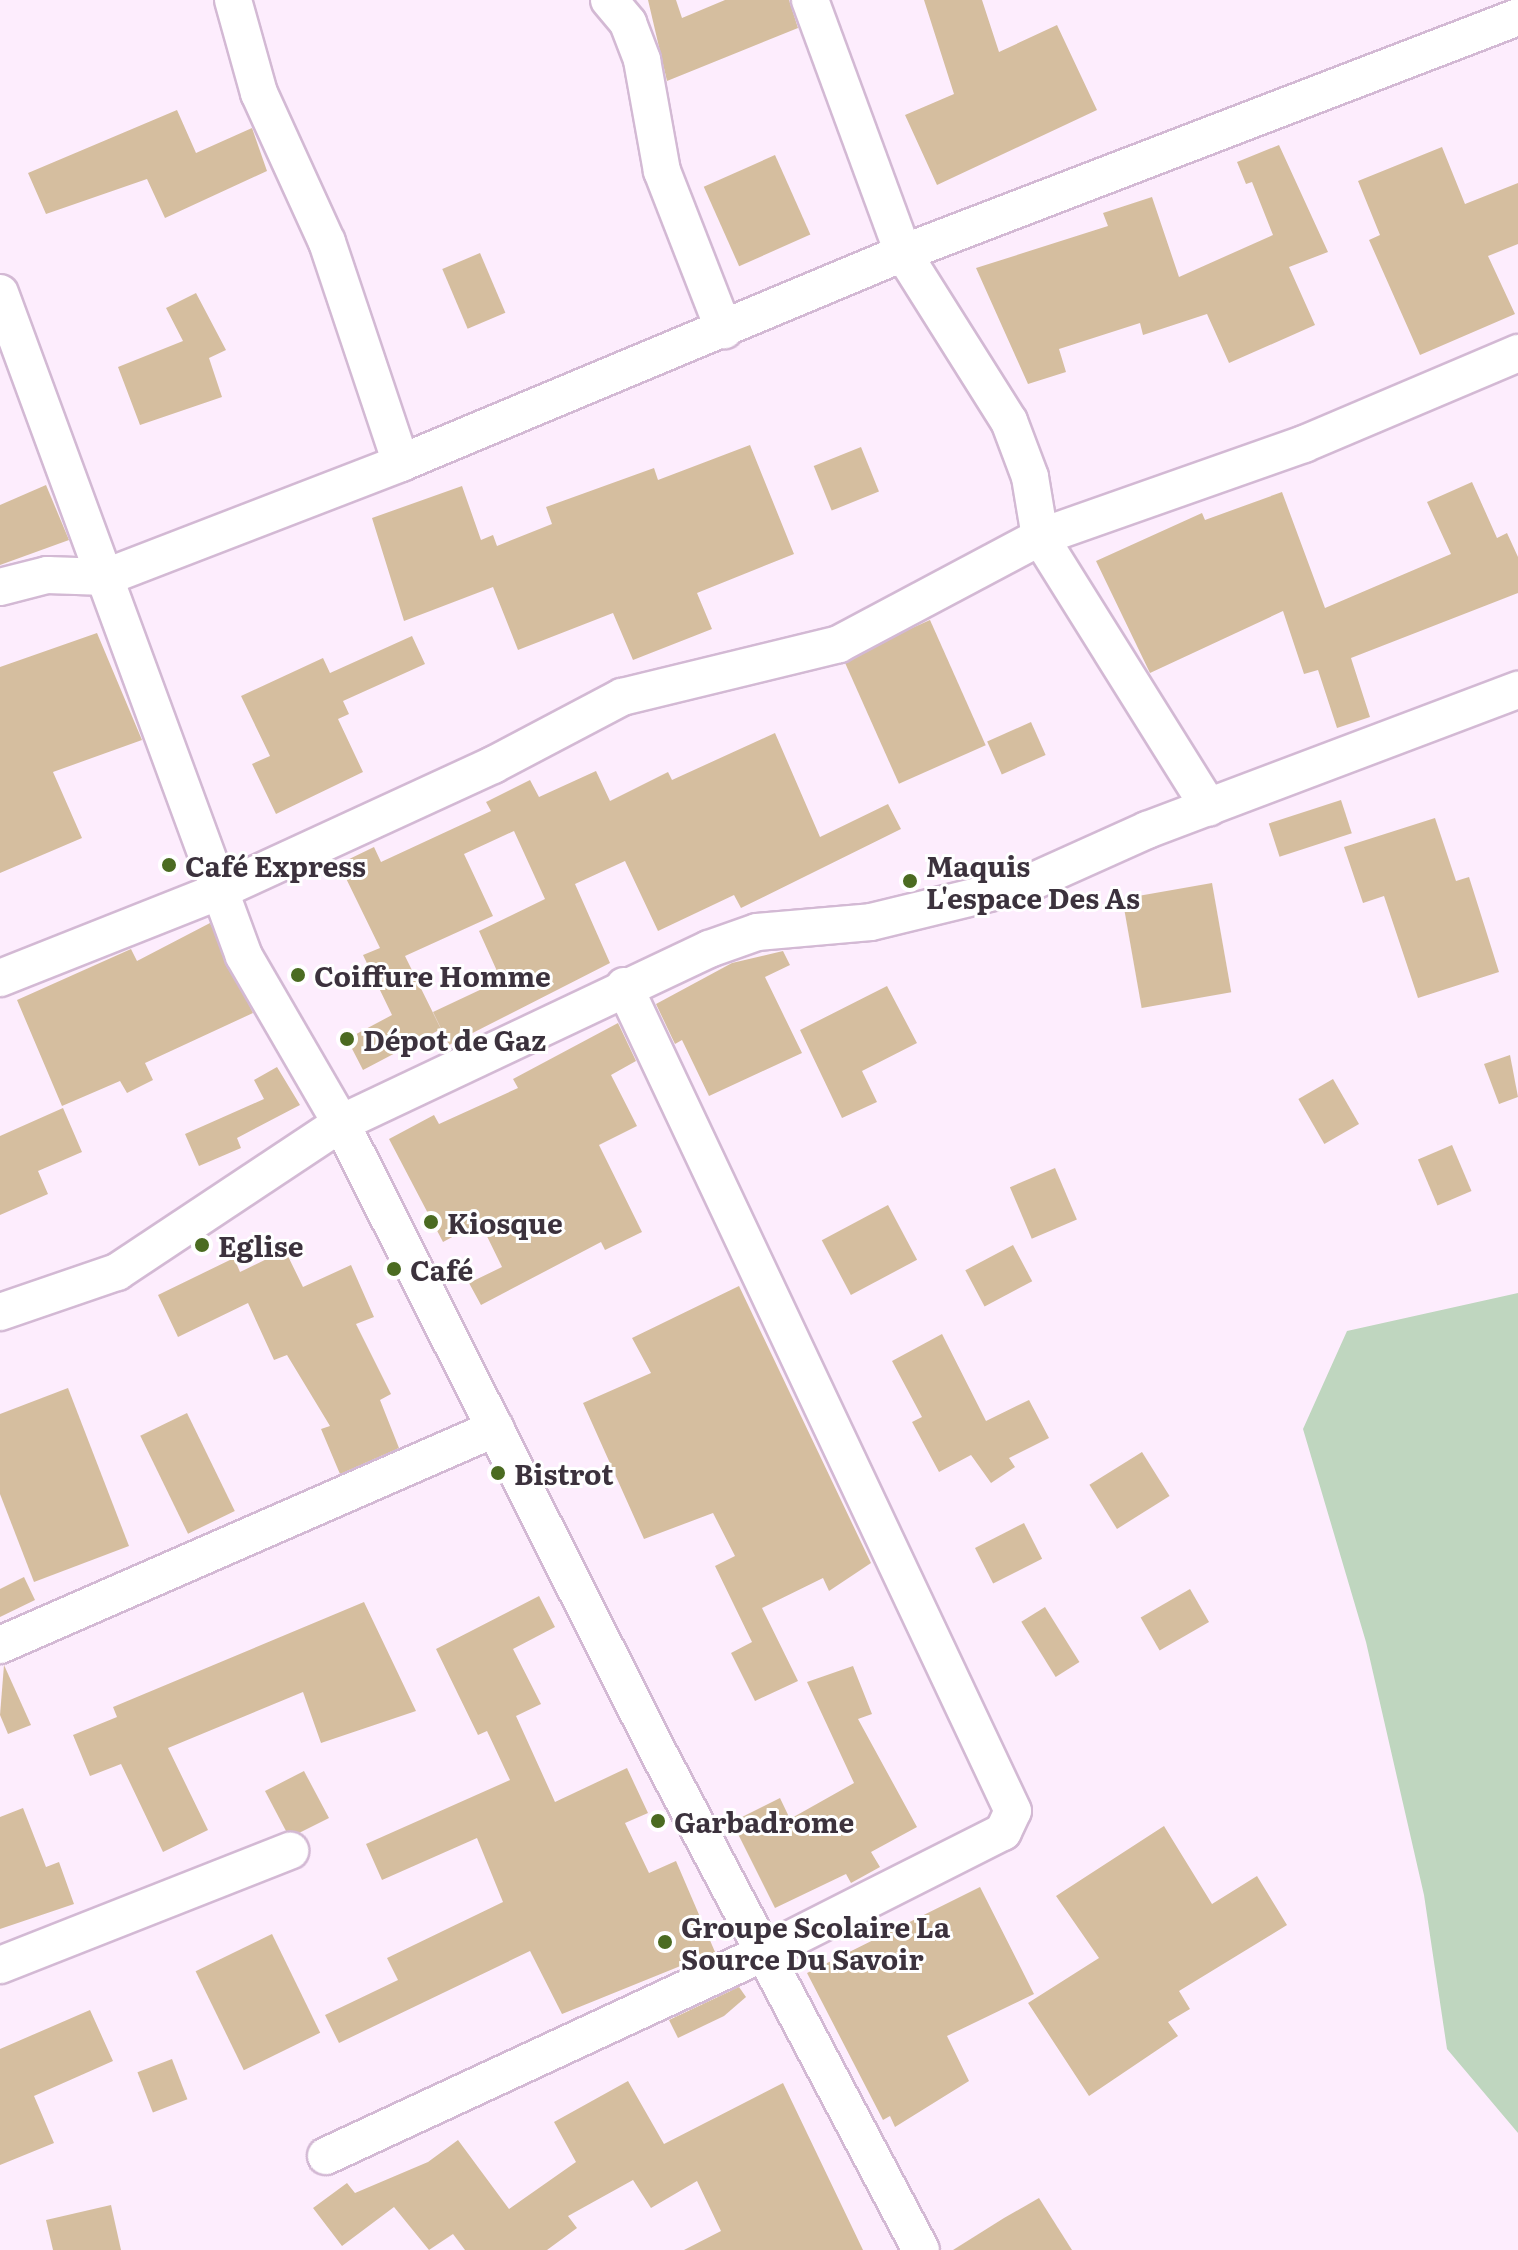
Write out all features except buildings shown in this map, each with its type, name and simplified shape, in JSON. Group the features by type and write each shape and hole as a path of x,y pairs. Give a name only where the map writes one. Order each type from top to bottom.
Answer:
{"street":[{"path":"233,0 259,93 327,242 401,463"},
{"path":"609,0 628,23 642,60 662,171 724,330"},
{"path":"810,0 903,253 1009,421 1030,477 1040,537 1209,807"},
{"path":"0,587 47,575 106,577 401,463 903,253 1518,17"},
{"path":"0,293 106,577 217,892 244,956 341,1123 763,1953 921,2250"},
{"path":"0,978 217,892 493,765 610,701 839,644 1040,537 1304,444 1518,353"},
{"path":"0,1312 117,1272 341,1123 624,986 757,932 871,922 1027,884 1209,807 1518,690"},
{"path":"326,2156 763,1953 1003,1832 1013,1811 624,986"},
{"path":"0,1645 496,1428"},
{"path":"0,1965 290,1851"}],"green space":[{"path":"1518,1293 1518,2133 1447,2049 1424,1895 1366,1642 1303,1429 1347,1331"}],"place":[{"name":"Café Express","path":"169,865"},
{"name":"Maquis L'espace Des As","path":"910,881"},
{"name":"Coiffure Homme","path":"298,975"},
{"name":"Dépot de Gaz","path":"347,1039"},
{"name":"Kiosque","path":"431,1222"},
{"name":"Eglise","path":"202,1245"},
{"name":"Café","path":"394,1269"},
{"name":"Bistrot","path":"498,1473"},
{"name":"Garbadrome","path":"658,1821"},
{"name":"Groupe Scolaire La Source Du Savoir","path":"665,1942"}]}
